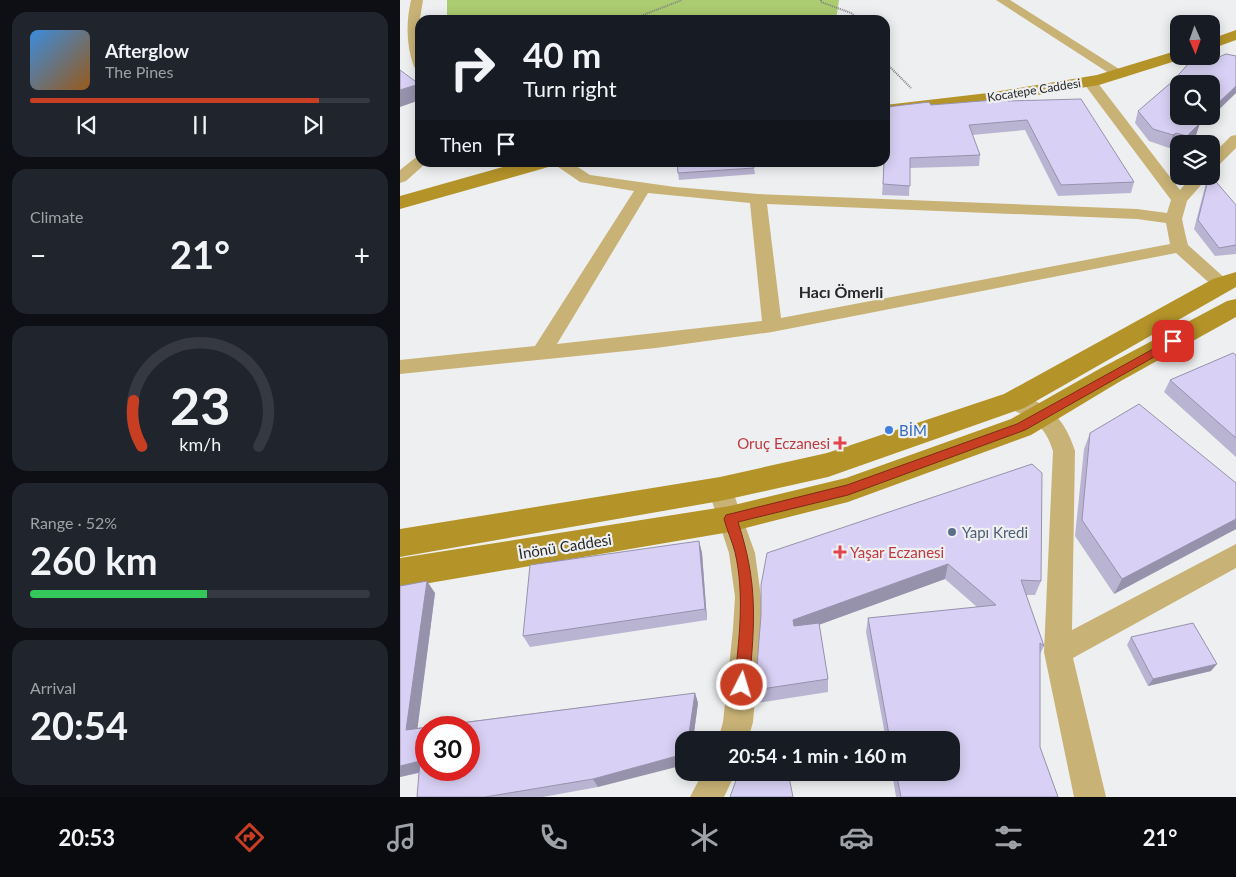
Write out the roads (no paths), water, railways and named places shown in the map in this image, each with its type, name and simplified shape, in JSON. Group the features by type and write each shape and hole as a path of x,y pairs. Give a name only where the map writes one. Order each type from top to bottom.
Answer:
{"main road":[{"path":"1220,41 1236,36"},
{"name":"Kocatepe Caddesi","path":"890,109 988,98 1089,81 1120,74 1170,58"},
{"path":"400,203 528,167"},
{"name":"İnönü Caddesi","path":"400,543 720,489 828,465 1014,401 1231,290"},
{"name":"İnönü Caddesi","path":"400,573 730,519 848,490 1021,427 1231,290"}],"street":[{"path":"415,53 414,10 417,0"},
{"path":"1002,0 1120,74"},
{"path":"1089,81 1179,200"},
{"path":"1220,156 1236,139"},
{"path":"400,178 415,165"},
{"path":"566,167 586,179 644,188 758,199 1137,214 1174,219"},
{"path":"1193,185 1179,200 1174,219 1180,247 1231,290"},
{"path":"542,352 644,188"},
{"path":"758,199 772,326"},
{"path":"400,367 656,341 772,326 1180,247"},
{"path":"1014,401 1043,414 1059,433 1064,451 1058,652 1090,797"},
{"path":"720,489 742,553 748,597 739,713 735,731"},
{"path":"1058,652 1236,555"},
{"path":"706,797 716,781"}],"place":[{"name":"BİM","path":"889,430"},
{"name":"Oruç Eczanesi","path":"840,443"},
{"name":"Yapı Kredi","path":"952,532"},
{"name":"Yaşar Eczanesi","path":"840,552"}],"district":[{"name":"Hacı Ömerli","path":"841,291"}]}
